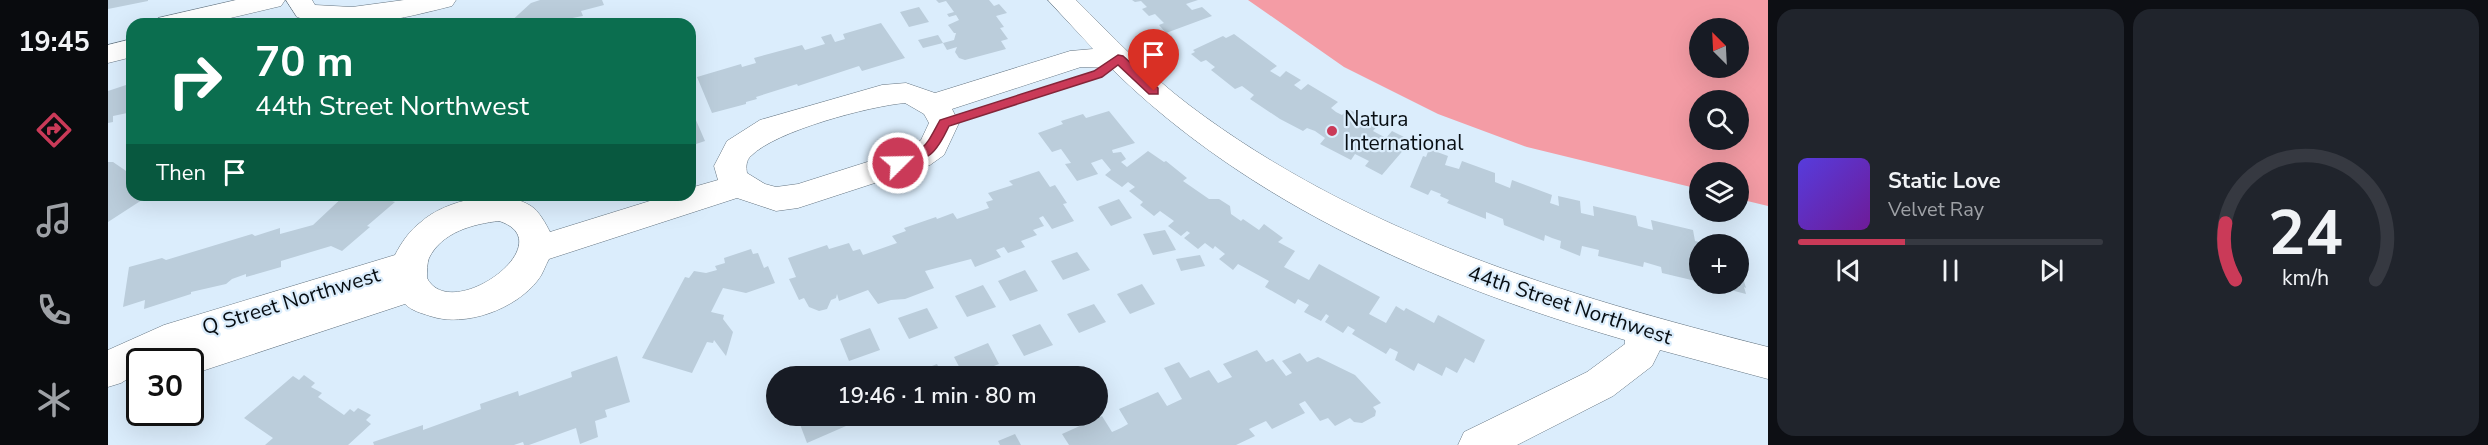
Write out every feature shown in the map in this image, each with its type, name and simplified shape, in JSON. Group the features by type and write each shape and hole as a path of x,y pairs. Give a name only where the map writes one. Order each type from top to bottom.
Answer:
{"street":[{"path":"194,18 272,0"},
{"name":"44th Street Northwest","path":"1061,0 1118,59 1162,99 1218,141 1287,185 1355,222 1436,260 1494,284 1555,305 1768,363"},
{"path":"255,18 301,4 319,15 339,16 436,9"},
{"path":"108,38 126,34"},
{"path":"108,54 126,50"},
{"path":"938,113 1098,74 1118,59"},
{"path":"696,178 735,175 755,193 776,199 798,196 919,157 933,147 938,113 926,99 906,93 882,95 771,128 738,148 735,175"},
{"path":"696,187 735,175"},
{"path":"533,238 621,201"},
{"path":"533,238 652,201"},
{"path":"412,276 412,255 433,230 463,204 500,208 520,215 533,238"},
{"name":"Q Street Northwest","path":"412,276 422,299 448,307 480,303 510,287 531,265 533,238"},
{"name":"Q Street Northwest","path":"204,354 412,276"},
{"name":"Q Street Northwest","path":"108,371 119,363 164,341 412,276"},
{"path":"1478,445 1600,384 1639,355 1643,347 1644,330"},
{"path":"108,387 126,381"}],"shaded area":[{"path":"1248,0 1768,0 1768,206 1749,201 1749,162 1689,162 1689,187 1527,147 1438,114 1344,67"}],"building":[{"path":"108,0 148,0 148,1 108,9"},
{"path":"540,0 602,0 604,5 581,11 583,16 572,18 515,18 531,3"},
{"path":"936,0 989,0 994,6 999,4 1007,13 996,16 1004,27 1000,28 1008,39 1001,41 1006,49 965,60 959,58 955,52 957,47 947,50 943,43 954,40 956,33 948,25 959,20 956,15 949,17 947,14 954,12 946,1 939,3"},
{"path":"1132,0 1198,0 1186,4 1192,10 1202,7 1212,16 1166,33 1159,25 1164,23 1155,14 1149,16 1142,9 1147,7 1141,1"},
{"path":"919,7 929,22 909,27 900,12"},
{"path":"881,23 905,58 862,71 859,66 756,97 757,99 746,102 746,104 712,113 697,77 741,64 742,67 756,63 754,58 802,45 805,50 825,44 821,37 831,34 835,42 845,39 843,34"},
{"path":"1234,34 1277,66 1270,71 1280,77 1286,71 1301,80 1294,85 1301,90 1308,84 1338,102 1331,108 1342,115 1348,109 1379,124 1373,131 1386,138 1392,131 1410,140 1404,146 1406,147 1382,175 1365,166 1369,161 1355,154 1351,160 1320,144 1325,138 1315,131 1307,128 1303,131 1280,119 1250,99 1254,95 1242,86 1235,89 1211,70 1215,67 1206,60 1201,62 1191,54 1195,52 1193,50 1223,36 1226,38"},
{"path":"938,35 943,43 923,48 918,40"},
{"path":"126,85 126,113 113,116 113,122 108,123 108,91"},
{"path":"1109,111 1135,143 1112,150 1113,153 1121,152 1126,159 1121,162 1127,167 1148,151 1164,162 1166,161 1187,178 1183,181 1209,199 1219,199 1230,206 1231,214 1241,221 1243,219 1259,230 1264,224 1283,238 1278,242 1295,251 1284,267 1309,280 1319,264 1380,297 1369,314 1386,323 1396,306 1404,311 1406,308 1434,323 1438,315 1485,340 1474,363 1465,358 1457,373 1446,367 1442,376 1418,363 1414,371 1395,360 1398,352 1390,348 1386,354 1352,334 1355,330 1348,326 1343,333 1325,322 1329,316 1326,314 1321,321 1304,312 1309,305 1298,299 1295,304 1265,287 1269,281 1238,264 1233,270 1219,259 1225,254 1215,246 1213,249 1205,243 1198,249 1184,238 1190,233 1187,231 1181,236 1168,226 1174,221 1160,211 1154,216 1140,205 1143,202 1129,191 1135,187 1128,182 1122,187 1105,175 1111,170 1102,159 1091,163 1098,174 1077,181 1065,164 1071,163 1061,149 1052,152 1038,133 1063,124 1061,121 1083,114 1086,118"},
{"path":"696,120 705,141 696,144"},
{"path":"1429,149 1448,156 1445,165 1459,169 1462,161 1495,173 1495,182 1510,188 1512,180 1552,195 1550,203 1559,206 1558,196 1580,201 1581,213 1594,216 1593,206 1636,216 1638,226 1653,230 1651,220 1693,230 1694,234 1689,234 1689,279 1662,273 1661,267 1644,262 1643,267 1598,256 1599,250 1582,246 1580,256 1560,248 1561,241 1545,235 1544,241 1504,225 1503,219 1486,212 1486,219 1447,203 1449,200 1440,196 1441,194 1431,190 1428,195 1410,187 1423,156 1426,157"},
{"path":"108,162 113,162 126,171 126,201 140,201 108,222"},
{"path":"1039,171 1050,187 1055,185 1067,203 1063,204 1074,221 1052,229 1043,216 1039,218 1044,226 1033,230 1037,235 1021,241 1025,247 1008,253 1004,247 996,250 1001,257 975,267 971,259 925,271 934,288 905,299 878,304 868,290 839,301 837,294 827,309 819,311 809,307 804,298 799,300 789,279 796,277 788,258 827,245 829,249 849,243 853,251 860,249 863,255 897,243 892,236 906,231 904,228 953,213 957,219 989,208 986,202 993,200 988,193 1013,185 1009,181"},
{"path":"1119,199 1132,218 1111,226 1098,207"},
{"path":"339,201 395,202 342,251 331,246 281,261 281,267 246,277 246,274 226,284 191,292 191,294 144,309 145,300 123,307 129,267 162,258 166,260 252,234 255,236 280,228 280,234 313,225"},
{"path":"1165,230 1176,250 1153,255 1143,234"},
{"path":"751,249 753,254 758,253 764,268 768,266 775,283 746,293 723,288 711,312 724,315 723,319 733,332 726,356 714,340 713,343 707,342 692,373 642,358 685,277 689,278 694,271 706,273 717,270 715,266 725,263 724,258"},
{"path":"1077,252 1090,270 1063,280 1051,261"},
{"path":"1200,255 1205,266 1181,271 1176,259"},
{"path":"1025,270 1038,291 1010,301 998,281"},
{"path":"1142,284 1155,304 1130,314 1117,294"},
{"path":"983,285 996,307 967,317 955,296"},
{"path":"1094,304 1106,322 1079,333 1067,314"},
{"path":"927,308 938,328 909,339 898,318"},
{"path":"1040,324 1053,345 1024,356 1012,335"},
{"path":"870,328 880,350 849,361 840,339"},
{"path":"988,343 999,364 959,366 954,357"},
{"path":"1257,350 1266,362 1273,359 1286,376 1292,373 1282,361 1300,353 1307,362 1318,357 1355,375 1381,403 1373,407 1376,411 1375,416 1362,423 1354,422 1350,418 1335,426 1328,418 1320,421 1305,401 1299,404 1305,413 1272,429 1266,421 1249,429 1255,436 1236,445 1069,445 1062,434 1080,426 1108,426 1112,432 1128,424 1119,409 1158,392 1167,406 1182,399 1164,368 1179,362 1190,378 1209,370 1218,383 1232,377 1223,364"},
{"path":"617,356 630,402 605,410 607,417 595,421 598,437 580,444 576,428 529,445 524,445 523,442 514,445 374,445 373,442 423,425 423,430 481,409 480,404 518,391 519,396 572,377 571,372"},
{"path":"304,375 315,383 311,387 322,393 318,397 344,415 350,409 354,412 358,408 371,415 366,420 371,424 348,445 265,445 273,438 244,418 293,376 299,380"},
{"path":"801,426 846,426 807,443"},
{"path":"1015,434 1021,445 1000,445 998,441"}],"place":[{"name":"Natura International","path":"1332,131"}],"route":[{"path":"898,163 919,157 933,147 944,123 1098,74 1118,59 1154,91"}]}
